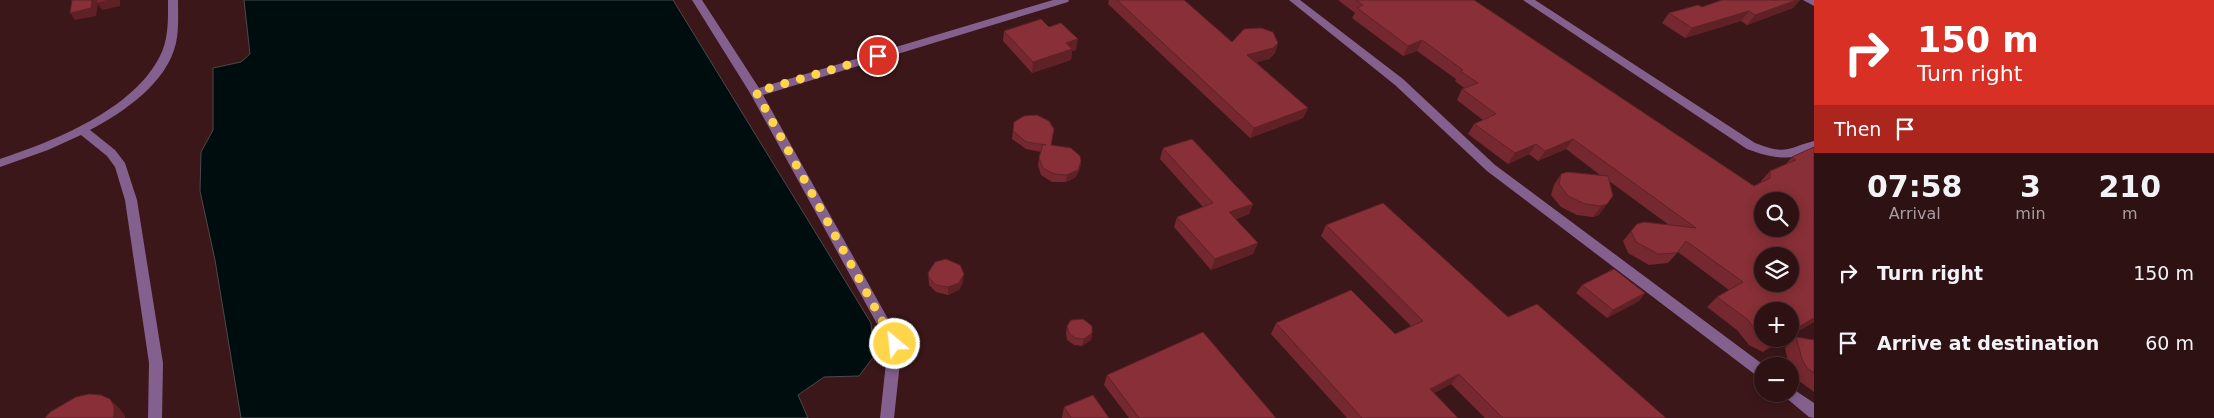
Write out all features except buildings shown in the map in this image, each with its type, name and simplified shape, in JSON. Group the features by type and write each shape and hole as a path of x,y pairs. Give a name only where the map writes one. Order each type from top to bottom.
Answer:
{"street":[{"path":"0,163 36,151 82,129 132,96 155,74 167,55 172,33 173,0"},
{"path":"697,0 756,92 895,344 887,418"},
{"path":"756,92 1064,0"},
{"path":"1294,0 1398,82 1490,168 1754,366"},
{"path":"1528,0 1751,146 1785,156 1797,154 1814,145"},
{"path":"1808,0 1814,3"},
{"path":"82,129 112,153 122,166 131,200 156,363 155,418"},
{"path":"1799,401 1814,412"}],"shaded area":[{"path":"244,0 673,0 871,323 874,356 859,376 824,377 798,395 808,418 241,418 215,260 200,191 201,152 213,130 213,68 241,62 250,54"}],"route":[{"path":"878,56 756,92 895,344"}]}
